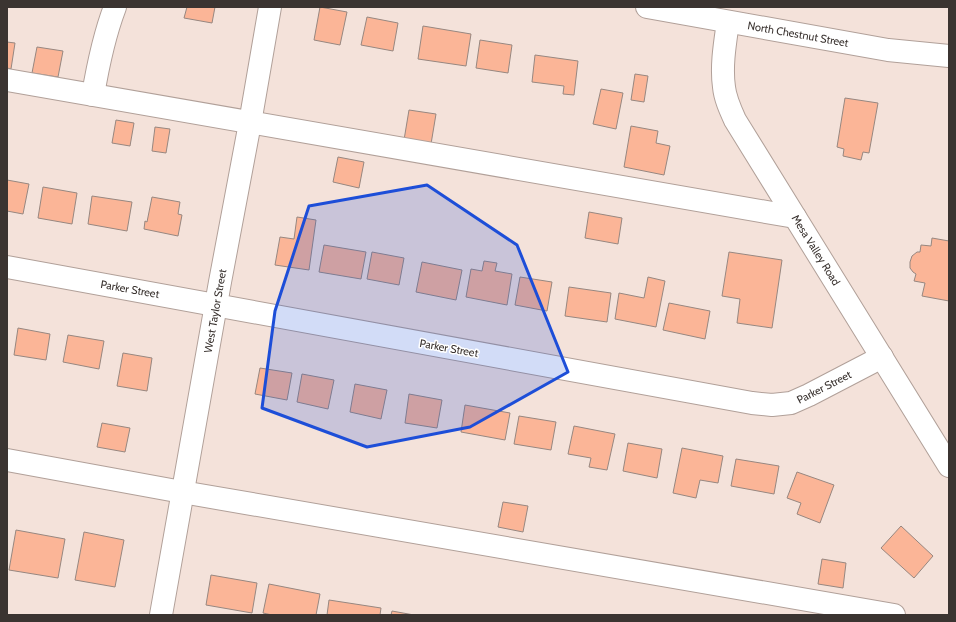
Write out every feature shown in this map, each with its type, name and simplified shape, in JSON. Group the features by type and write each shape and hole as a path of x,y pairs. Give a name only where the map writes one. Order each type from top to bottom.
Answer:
{"street":[{"path":"93,95 99,61 115,7"},
{"name":"West Taylor Street","path":"161,615 270,7"},
{"name":"North Chestnut Street","path":"647,7 715,16 888,50 949,56"},
{"name":"Mesa Valley Road","path":"715,16 723,69 724,88 728,104 735,120 949,466"},
{"path":"7,80 795,217"},
{"name":"Parker Street","path":"7,267 752,403 772,405 791,403 882,357"},
{"path":"7,460 182,492 894,615"}],"highlighted area":[{"path":"427,185 517,245 568,372 470,427 367,447 262,408 275,311 309,206"}],"building":[{"path":"187,7 215,7 212,23 184,18"},
{"path":"320,7 347,12 340,45 314,40"},
{"path":"367,17 398,23 393,51 361,45"},
{"path":"423,26 471,34 466,66 418,59"},
{"path":"480,40 512,45 508,73 476,68"},
{"path":"7,42 15,43 11,69 7,68"},
{"path":"37,47 63,51 58,77 32,73"},
{"path":"535,55 578,61 574,95 563,94 564,86 532,82"},
{"path":"635,74 648,76 644,102 631,100"},
{"path":"601,89 623,93 616,129 593,124"},
{"path":"845,98 878,103 869,153 863,152 861,160 843,156 844,149 837,147"},
{"path":"409,110 436,114 431,144 404,140"},
{"path":"116,120 134,123 130,146 112,143"},
{"path":"631,126 658,131 656,143 670,146 664,175 624,167"},
{"path":"155,127 170,129 166,153 152,151"},
{"path":"338,157 364,162 359,188 333,182"},
{"path":"7,180 29,184 23,214 7,211"},
{"path":"43,187 77,193 72,224 38,218"},
{"path":"92,196 132,202 127,231 88,224"},
{"path":"152,197 180,202 178,214 182,215 178,236 144,229 145,221 147,222"},
{"path":"589,212 622,218 618,244 585,238"},
{"path":"297,217 316,220 309,270 275,265 280,237 294,239"},
{"path":"932,238 949,241 949,301 922,296 925,283 914,281 916,274 910,268 912,256 917,252 920,252 921,245 931,246"},
{"path":"324,245 366,252 361,279 319,272"},
{"path":"372,252 404,258 399,285 367,279"},
{"path":"729,252 782,260 772,328 737,323 740,299 722,296"},
{"path":"484,261 497,263 495,271 512,274 507,305 466,297 471,269 482,271"},
{"path":"422,262 462,270 456,300 416,292"},
{"path":"520,277 552,282 547,311 515,305"},
{"path":"648,277 665,281 656,327 615,319 619,293 644,298"},
{"path":"569,287 611,293 607,322 565,316"},
{"path":"669,303 710,311 705,339 663,330"},
{"path":"18,328 50,334 46,360 14,355"},
{"path":"68,335 104,341 99,369 63,362"},
{"path":"123,353 152,358 147,391 117,386"},
{"path":"260,368 292,373 287,400 255,394"},
{"path":"302,374 334,380 328,409 297,402"},
{"path":"355,384 387,390 381,419 350,412"},
{"path":"409,394 442,400 437,428 405,423"},
{"path":"465,405 510,413 505,440 461,432"},
{"path":"519,416 556,422 551,450 514,444"},
{"path":"102,423 130,428 125,452 97,447"},
{"path":"574,426 615,434 607,470 589,467 591,458 568,454"},
{"path":"628,443 662,449 657,478 623,471"},
{"path":"682,448 723,456 718,483 700,480 696,498 673,493"},
{"path":"736,459 779,466 774,494 731,486"},
{"path":"797,472 834,485 820,523 797,514 801,503 787,498"},
{"path":"503,502 528,506 523,532 498,527"},
{"path":"901,526 933,556 914,578 881,548"},
{"path":"16,530 65,539 58,578 9,570"},
{"path":"84,532 124,540 115,587 75,580"},
{"path":"822,559 846,563 843,588 818,584"},
{"path":"211,575 257,583 252,613 206,605"},
{"path":"269,584 320,594 316,615 272,615 263,613"},
{"path":"329,600 381,608 380,615 327,615"},
{"path":"392,611 414,615 391,615"}]}
